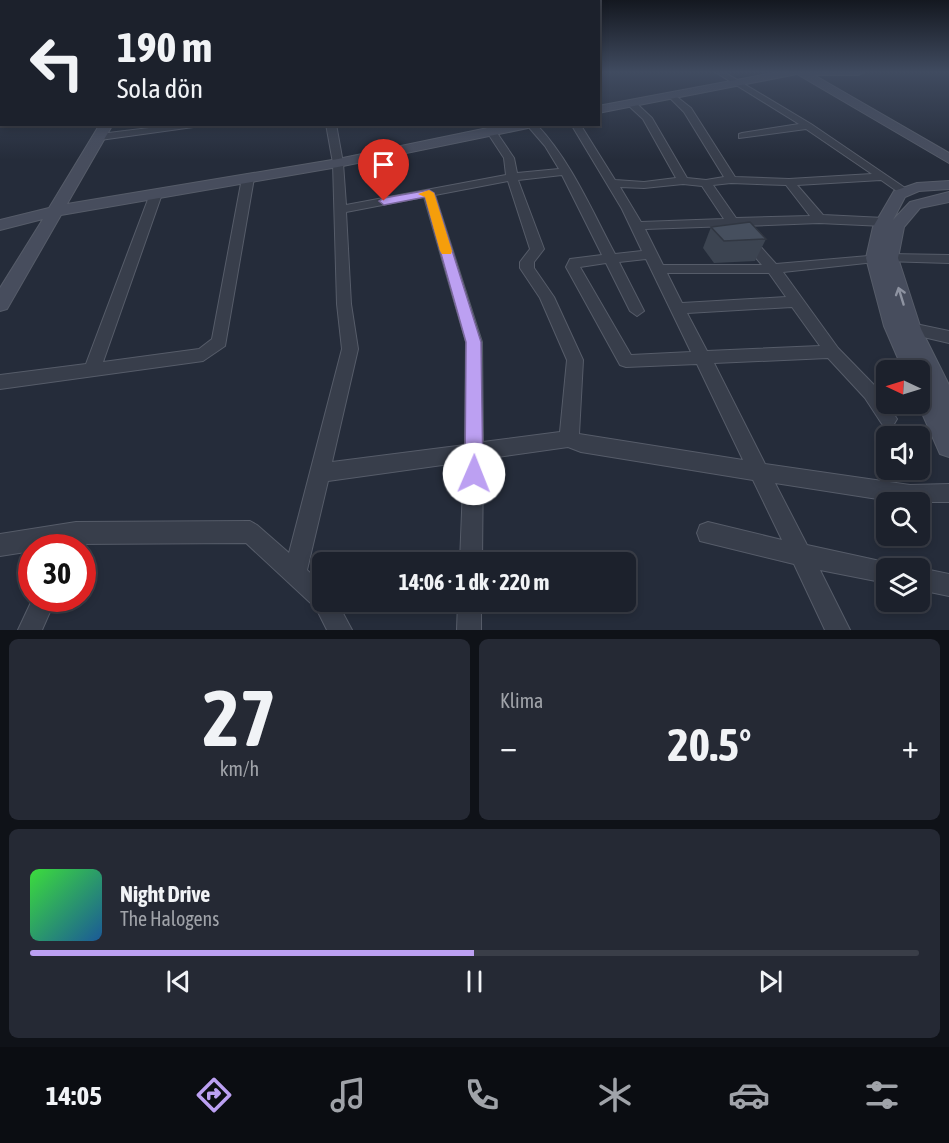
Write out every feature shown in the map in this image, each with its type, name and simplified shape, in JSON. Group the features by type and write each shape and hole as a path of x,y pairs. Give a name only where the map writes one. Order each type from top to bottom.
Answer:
{"street":[{"path":"600,110 645,101"},
{"path":"678,101 688,110 731,180"},
{"path":"768,101 905,192"},
{"path":"851,101 949,159"},
{"path":"862,101 949,151"},
{"path":"632,104 647,118 683,181"},
{"path":"0,304 104,131 180,126"},
{"path":"295,573 350,349 344,304 338,163 331,126"},
{"path":"0,225 55,211 338,163 520,126"},
{"path":"531,126 549,144 566,171 637,311"},
{"path":"576,126 636,226 838,630"},
{"path":"742,136 808,126"},
{"path":"492,132 509,158 512,177 537,249 527,262 526,268 547,297 575,360 569,439"},
{"path":"340,210 512,177 566,171"},
{"path":"612,183 644,185 731,180 789,182 884,177"},
{"path":"0,381 203,355 219,342 248,178"},
{"path":"789,182 819,219"},
{"path":"706,183 734,224 773,268 832,352 871,393 888,419"},
{"path":"909,360 894,326 882,258 884,222 899,194 917,187 949,184"},
{"path":"429,193 474,342 471,552"},
{"path":"92,370 156,194"},
{"path":"949,197 915,205 896,226 882,258 911,329 949,408"},
{"path":"636,226 819,219 884,222"},
{"path":"832,352 626,361 573,267 575,262 610,257 654,262 773,268 882,258 949,259"},
{"path":"678,308 796,302"},
{"path":"911,329 949,337"},
{"path":"930,404 949,446"},
{"path":"319,473 569,439 581,444 910,495 949,493"},
{"path":"96,539 250,532 312,589"},
{"path":"708,533 876,570"},
{"path":"0,545 18,544"},
{"path":"930,581 949,585"},
{"path":"30,630 38,612"},
{"path":"330,612 340,630"},
{"path":"470,612 470,630"}],"building":[{"path":"750,222 766,239 724,241 711,227"}],"slow traffic":[{"path":"423,194 429,193 446,251"}],"route":[{"path":"384,201 429,193 474,342 474,474"}]}
